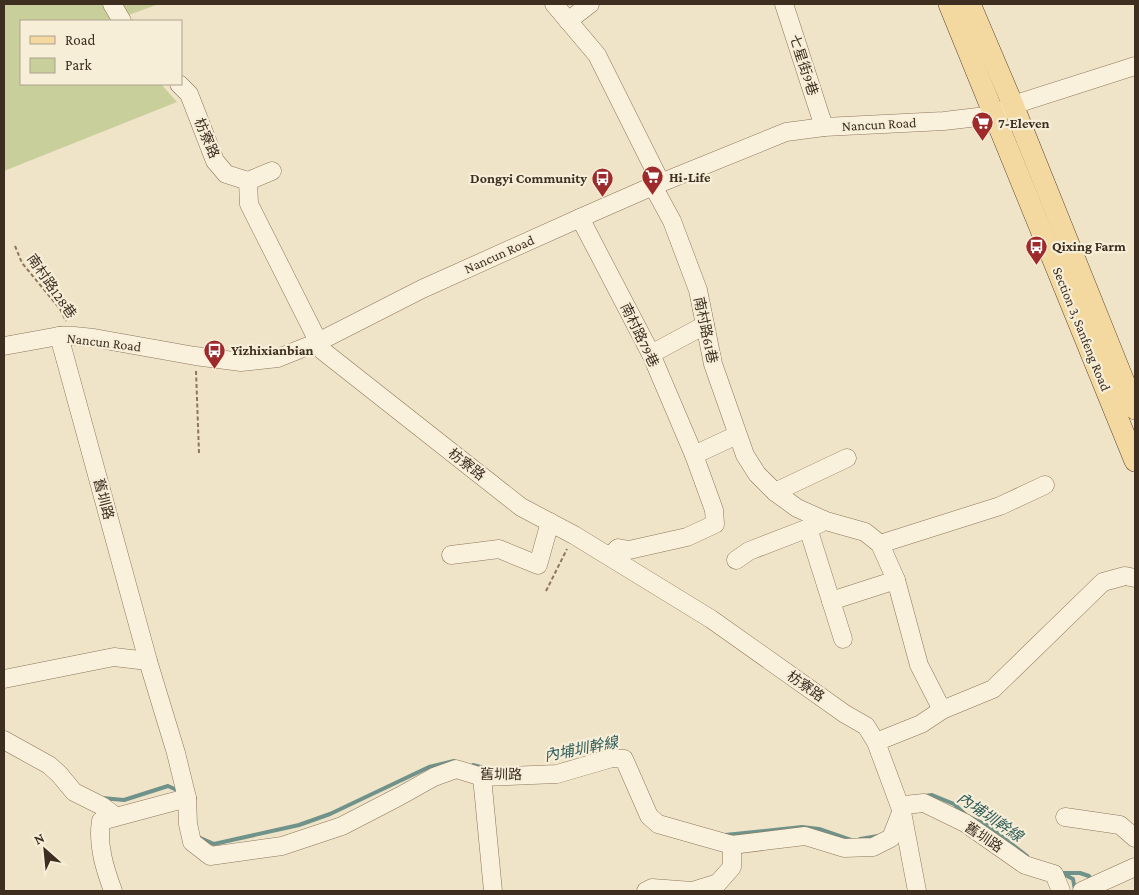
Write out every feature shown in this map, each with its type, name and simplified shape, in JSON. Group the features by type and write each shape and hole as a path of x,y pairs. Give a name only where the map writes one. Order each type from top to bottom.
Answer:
{"main road":[{"name":"Section 3, Sanfeng Road","path":"949,4 1004,110 1135,409"},
{"name":"Section 3, Sanfeng Road","path":"970,4 1004,110 1135,461"}],"street":[{"path":"112,4 121,20"},
{"name":"南村路61巷","path":"554,4 597,55 657,185 698,290 713,364 737,435 745,455 757,474 775,492"},
{"path":"568,21 590,4"},
{"name":"七星街9巷","path":"784,4 824,127"},
{"name":"Nancun Road","path":"4,346 66,336 94,338 241,362 278,358 318,342 422,289 580,218 786,132 824,127 944,121 1004,110 1135,66"},
{"name":"枋寮路","path":"180,85 189,94 216,161 226,174 248,181 249,204 323,351 522,507 610,556 711,618 845,714 866,726 876,742"},
{"path":"248,181 272,171"},
{"name":"南村路79巷","path":"580,218 651,354 694,455 714,510 715,524 687,537 629,550 618,548 610,556"},
{"path":"651,354 705,325"},
{"name":"舊圳路","path":"66,336 148,661 176,753 187,798 188,824 192,842 210,856 282,846 342,826 434,776 456,769 482,777 557,774 612,758 624,759 649,816 658,824 732,845 805,836 844,848 873,847 891,838 904,805 924,803 965,823 1025,865 1054,874 1061,891"},
{"path":"694,455 737,435"},
{"path":"847,458 775,492 797,508 826,521 865,532 880,544 896,580 919,665 942,710"},
{"path":"880,544 1000,506 1045,486"},
{"path":"736,560 749,551 826,521"},
{"path":"450,555 499,549 538,565 550,522"},
{"path":"808,528 843,639"},
{"path":"917,891 902,812 876,742 921,724 942,710 993,688 1103,582 1125,576 1135,578"},
{"path":"831,601 896,580"},
{"path":"4,679 114,657 148,661"},
{"path":"4,740 49,765 74,792 102,806 115,816"},
{"path":"482,777 493,891"},
{"path":"113,891 105,870 98,834 100,821 187,798"},
{"path":"1065,817 1120,825 1135,838"},
{"path":"646,891 652,888 692,891 718,883 732,867 732,845"},
{"path":"1082,891 1135,867"}],"path":[{"name":"南村路128巷","path":"15,246 22,263 60,309 66,336"},
{"path":"195,356 199,454"},
{"path":"546,591 574,535"}],"green space":[{"path":"4,4 159,4 115,20 20,20 20,85 162,85 177,102 4,171"}],"waterway":[{"name":"內埔圳幹線","path":"198,837 214,844 299,825 330,814 429,767 454,761"},
{"name":"內埔圳幹線","path":"473,765 488,769"},
{"name":"內埔圳幹線","path":"102,798 124,800 168,786 179,791"},
{"name":"內埔圳幹線","path":"925,796 932,795 954,804 967,816 987,825 1027,856"},
{"name":"內埔圳幹線","path":"725,835 802,827 819,829 851,840"},
{"name":"內埔圳幹線","path":"860,839 878,836"},
{"name":"內埔圳幹線","path":"1060,872 1073,879 1075,890"},
{"path":"1062,873 1080,873 1089,876 1091,881"}],"place":[{"name":"7-Eleven","path":"982,142"},
{"name":"Hi-Life","path":"653,196"},
{"name":"Dongyi Community","path":"603,197"},
{"name":"Qixing Farm","path":"1036,265"},
{"name":"Yizhixianbian","path":"215,369"}]}
